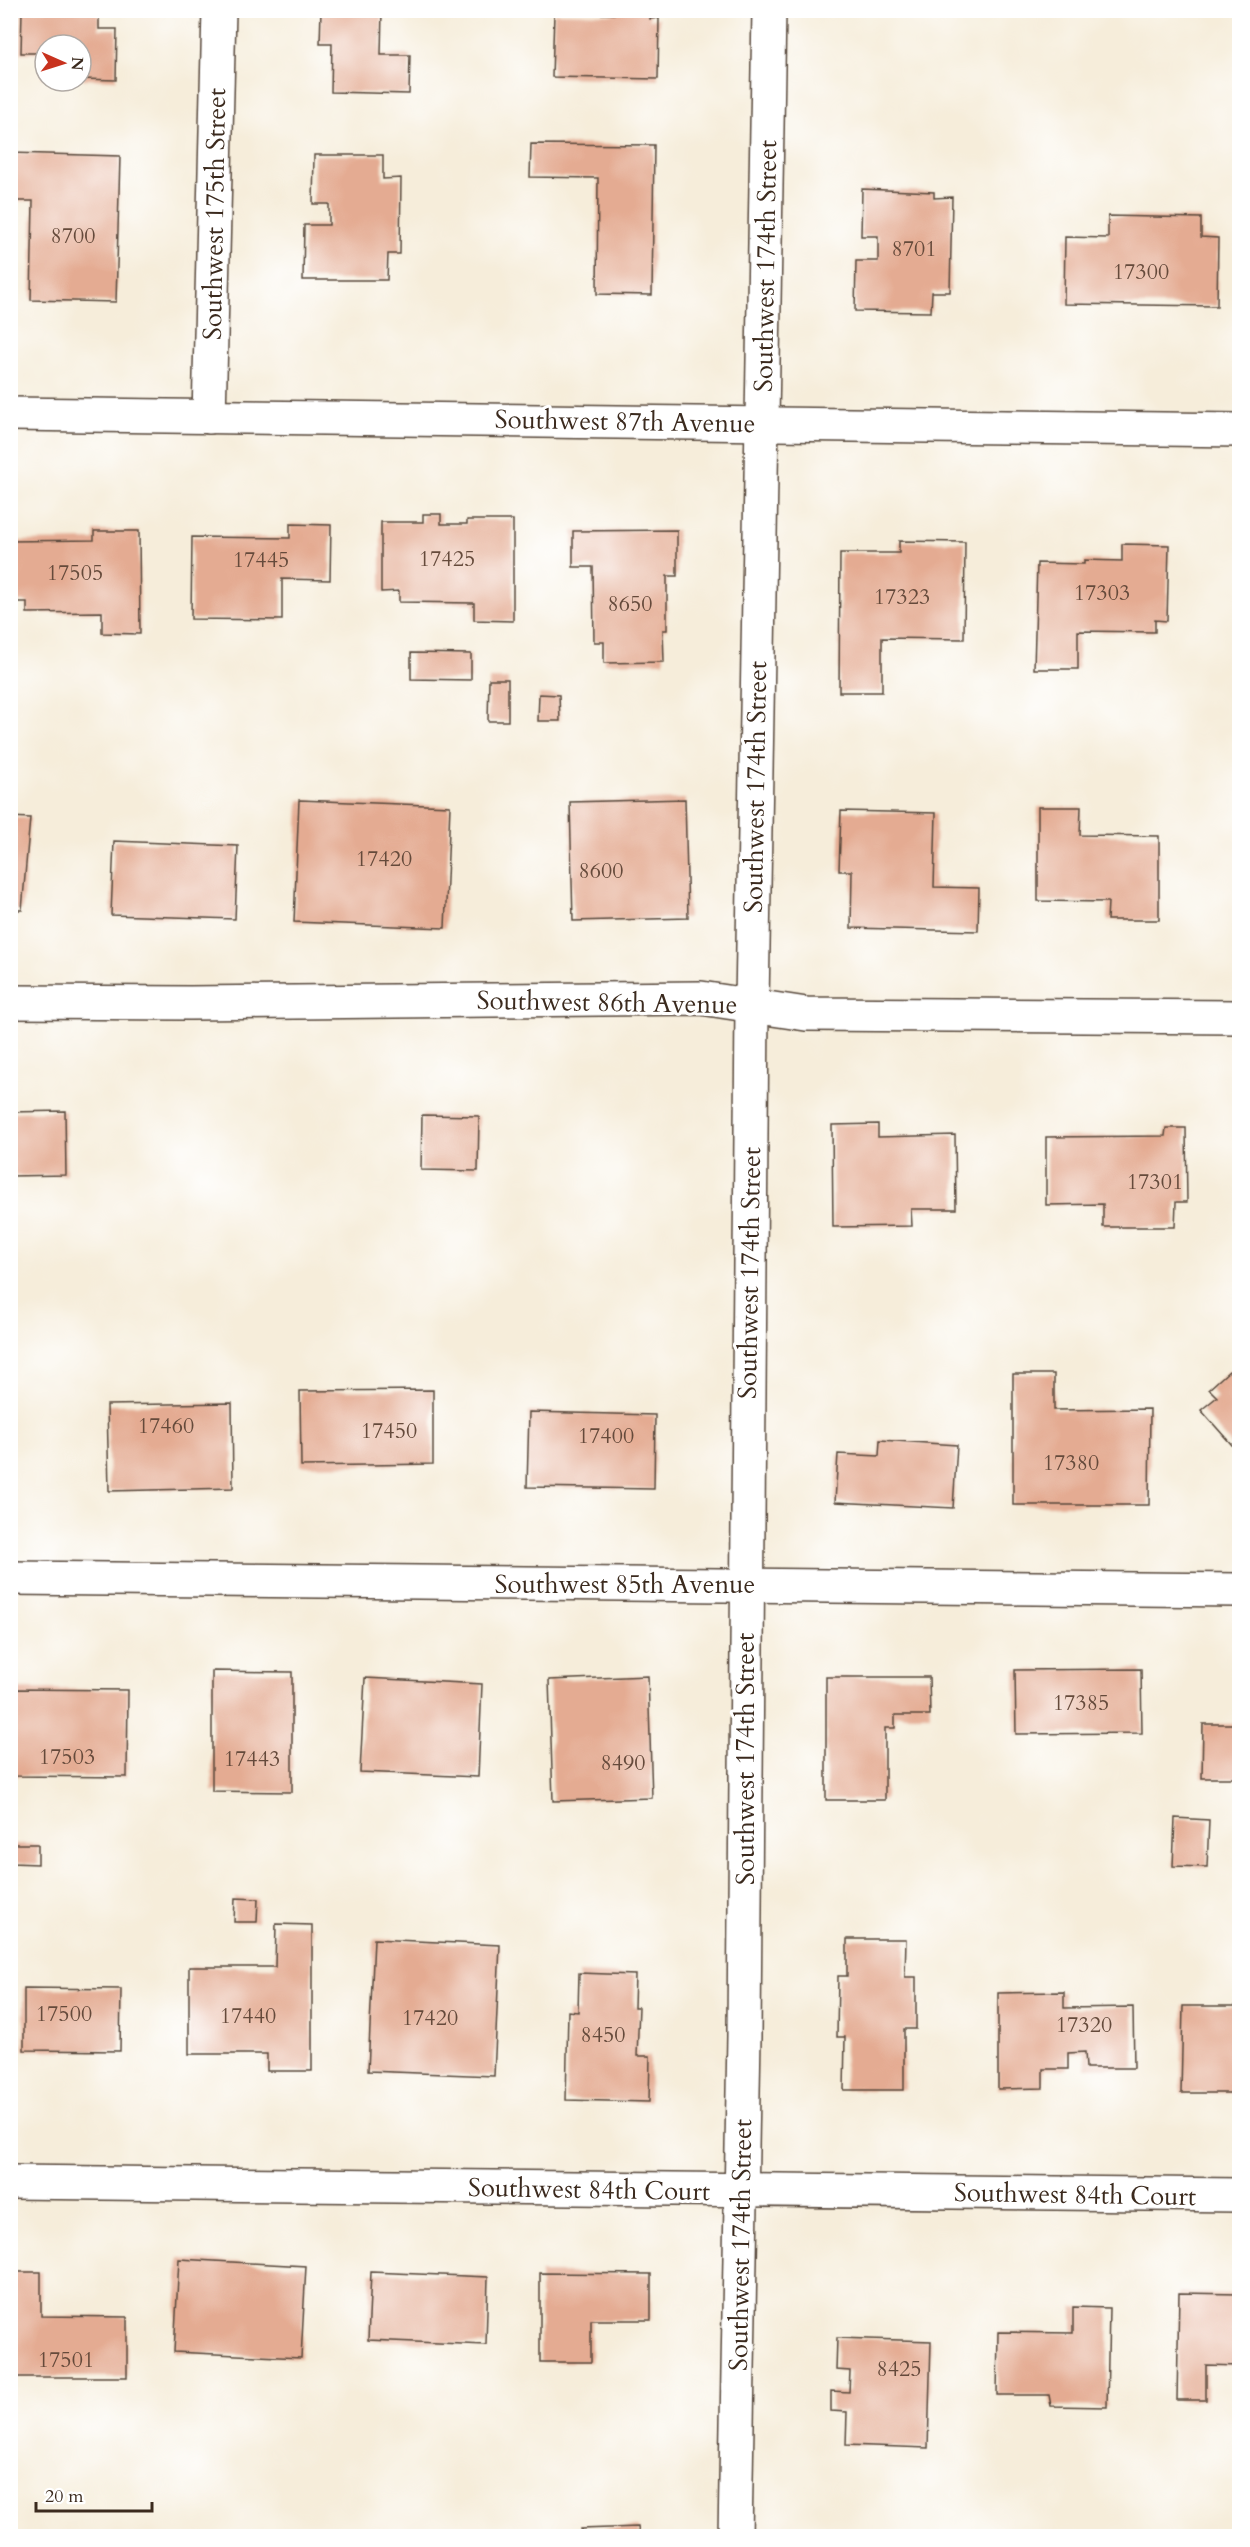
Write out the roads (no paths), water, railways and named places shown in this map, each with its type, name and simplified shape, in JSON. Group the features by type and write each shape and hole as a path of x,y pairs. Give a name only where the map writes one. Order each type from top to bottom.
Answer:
{"street":[{"name":"Southwest 175th Street","path":"209,417 219,10"},
{"name":"Southwest 174th Street","path":"735,2536 741,2190 752,1004 769,10"},
{"name":"Southwest 87th Avenue","path":"10,414 1239,430"},
{"name":"Southwest 86th Avenue","path":"10,1002 190,1003 701,998 806,1014 1239,1017"},
{"name":"Southwest 85th Avenue","path":"10,1578 1239,1590"},
{"name":"Southwest 84th Court","path":"10,2182 1239,2195"}]}
